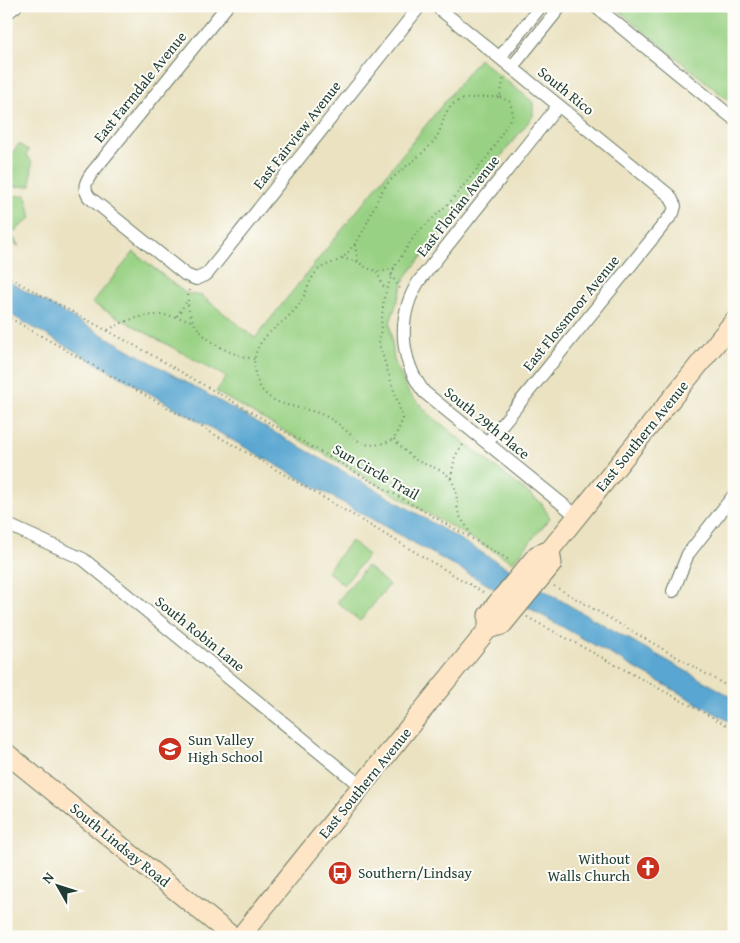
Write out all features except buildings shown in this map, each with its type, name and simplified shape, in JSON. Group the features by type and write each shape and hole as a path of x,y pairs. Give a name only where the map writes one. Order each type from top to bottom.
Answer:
{"main road":[{"name":"East Southern Avenue","path":"240,937 488,629 488,615 508,604 530,577 537,555 550,550 734,321"},
{"name":"South Lindsay Road","path":"6,754 233,937"}],"street":[{"path":"6,14 16,6"},
{"name":"East Farmdale Avenue","path":"194,279 89,197 85,191 85,185 91,174 227,6"},
{"name":"East Fairview Avenue","path":"194,279 207,274 420,6"},
{"name":"South Rico","path":"436,6 674,201"},
{"path":"506,62 541,6"},
{"path":"506,62 561,6"},
{"path":"595,6 734,119"},
{"name":"East Florian Avenue","path":"404,337 404,319 410,298 419,281 558,106"},
{"name":"East Flossmoor Avenue","path":"486,443 673,213 674,201"},
{"name":"South 29th Place","path":"404,337 409,365 417,383 430,398 577,516"},
{"path":"673,591 688,554 734,495"},
{"name":"South Robin Lane","path":"6,524 83,559 362,787"}],"path":[{"path":"500,97 506,62"},
{"path":"500,97 510,102 513,114 491,152 451,201 415,235 394,268 386,292 379,344 403,419 394,439 375,447 366,445 356,440 327,417 312,410 285,406 276,402 266,394 259,383 254,360 262,338 291,315 300,304 313,277 319,270 342,258 355,245 384,189 400,170 428,148 437,136 445,114 450,107 466,99 500,97"},
{"path":"355,245 358,262"},
{"path":"342,258 358,262 377,272 386,292"},
{"path":"377,272 394,268"},
{"path":"392,275 400,288 410,298"},
{"name":"Sun Circle Trail","path":"6,276 108,331 470,539 530,577 734,690"},
{"path":"177,316 187,301 194,279"},
{"path":"187,301 193,322"},
{"path":"108,331 118,324 144,316 155,314 177,316 193,322 219,349 234,356 254,360"},
{"path":"6,316 508,604 734,729"},
{"path":"394,439 405,452 418,461 445,472 451,478 458,498 458,510 467,524 470,539"},
{"path":"451,478 455,456 466,441"}],"green space":[{"path":"613,6 734,6 734,105"},
{"path":"479,59 533,102 533,116 405,278 390,323 394,360 408,392 429,414 542,504 550,518 513,562 216,392 226,377 92,303 134,252 185,293 202,296 255,338"},
{"path":"19,144 29,151 26,155 32,162 31,186 6,187 6,161"},
{"path":"26,195 31,218 11,234 19,246 6,240 6,197"},
{"path":"351,541 368,555 344,585 327,571"},
{"path":"367,566 389,585 360,621 337,602"}],"water":[{"path":"6,280 406,507 572,607 734,698 734,724 6,312"}],"place":[{"name":"Sun Valley High School","path":"170,749"},
{"name":"Without Walls Church","path":"648,868"},
{"name":"Southern/Lindsay","path":"340,873"}]}
